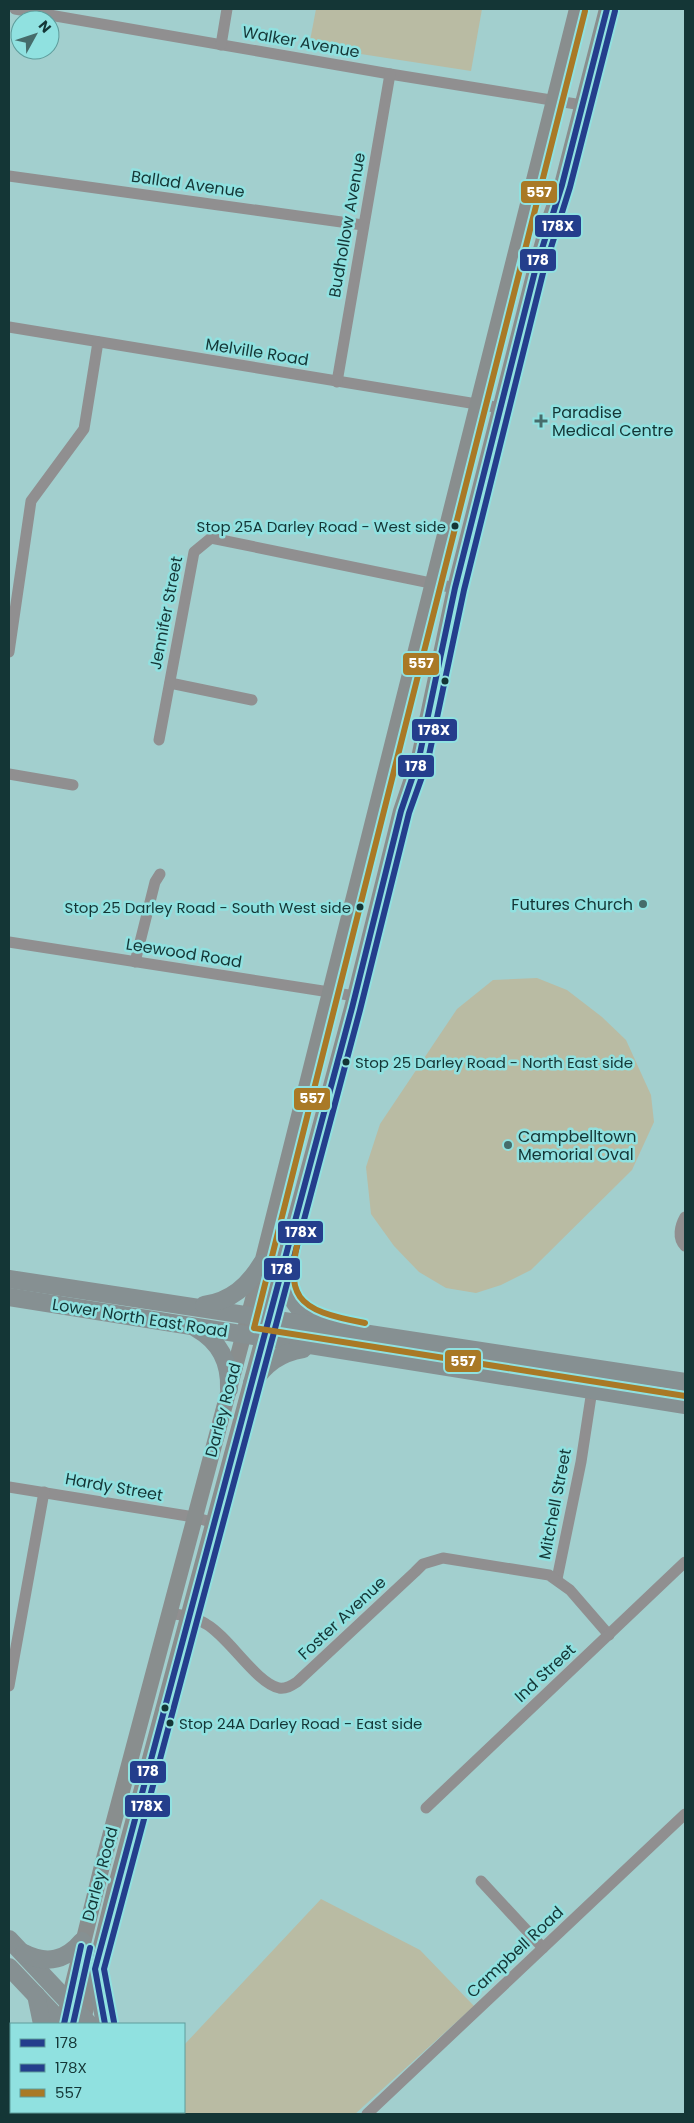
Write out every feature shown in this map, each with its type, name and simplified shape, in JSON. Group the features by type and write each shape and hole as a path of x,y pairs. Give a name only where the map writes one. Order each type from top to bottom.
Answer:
{"main road":[{"name":"Darley Road","path":"63,2023 82,1941 249,1315 432,583 556,99 577,9"},
{"name":"Darley Road","path":"85,2022 95,1969 115,1889 355,996 400,811 419,758 455,588 549,221 562,185 607,9"},
{"path":"285,1256 285,1279 294,1301 306,1315 332,1327"},
{"path":"196,1306 216,1303 235,1294 252,1279 262,1263"},
{"name":"Lower North East Road","path":"9,1279 685,1382"},
{"name":"Lower North East Road","path":"9,1296 264,1339 685,1405"},
{"path":"192,1326 206,1335 220,1350 227,1366 229,1389"},
{"path":"252,1383 264,1367 283,1353 314,1347"},
{"path":"13,1944 34,1958 50,1960 69,1954 82,1941"},
{"path":"13,1944 85,2022"},
{"path":"9,1967 62,2023"},
{"path":"95,1969 105,2023"},
{"path":"36,1995 42,2023"}],"street":[{"name":"Walker Avenue","path":"15,9 390,74 556,99 582,105"},
{"path":"221,45 227,9"},
{"name":"Budhollow Avenue","path":"336,382 390,74"},
{"name":"Ballad Avenue","path":"9,176 363,225"},
{"name":"Melville Road","path":"9,327 501,408"},
{"path":"9,652 31,501 84,430 98,342"},
{"name":"Jennifer Street","path":"160,740 194,552 211,538 455,588"},
{"path":"170,683 252,700"},
{"path":"9,774 73,785"},
{"path":"135,962 155,882 160,874"},
{"name":"Leewood Road","path":"9,942 355,996"},
{"path":"685,1217 680,1225 681,1242 685,1246"},
{"name":"Mitchell Street","path":"592,1390 581,1462 557,1579 609,1635"},
{"name":"Hardy Street","path":"9,1487 214,1523"},
{"path":"9,1686 44,1492"},
{"name":"Foster Avenue","path":"169,1613 189,1616 205,1623 219,1633 267,1682 279,1688 288,1687 306,1674 424,1564 433,1560 456,1559 549,1575 557,1579"},
{"name":"Ind Street","path":"426,1808 685,1562"},
{"name":"Campbell Road","path":"367,2114 685,1814"},
{"path":"480,1881 543,1948"}],"green space":[{"path":"316,9 482,9 471,71 309,46"},
{"name":"Campbelltown Memorial Oval","path":"537,978 567,990 602,1017 626,1040 651,1095 654,1122 632,1170 531,1270 501,1285 476,1293 446,1288 419,1272 394,1246 371,1214 366,1167 380,1124 457,1009 493,980"},
{"path":"321,1899 420,1950 474,2006 355,2114 181,2114 180,2113 185,2113 185,2044"}],"transit line":[{"name":"178","path":"105,2023 95,1969 352,1008 401,811 419,758 455,588 535,271 562,185 607,9"},
{"name":"557","path":"585,11 254,1328 685,1396"},
{"name":"178X","path":"114,2022 104,1969 360,1010 409,813 428,760 464,590 543,273 570,187 615,11"},
{"name":"557","path":"301,1228 294,1271 295,1285 300,1297 309,1306 323,1313 365,1323"},
{"name":"178","path":"64,2023 81,1946"},
{"name":"178X","path":"73,2023 90,1948"}],"place":[{"name":"Paradise Medical Centre","path":"541,421"},
{"name":"Stop 25A Darley Road - West side","path":"455,526"},
{"name":"Futures Church","path":"643,904"},
{"name":"Stop 25 Darley Road - South West side","path":"360,907"},
{"name":"Stop 25 Darley Road - North East side","path":"346,1062"},
{"name":"Campbelltown Memorial Oval","path":"508,1145"},
{"name":"Stop 24A Darley Road - East side","path":"170,1723"}]}
